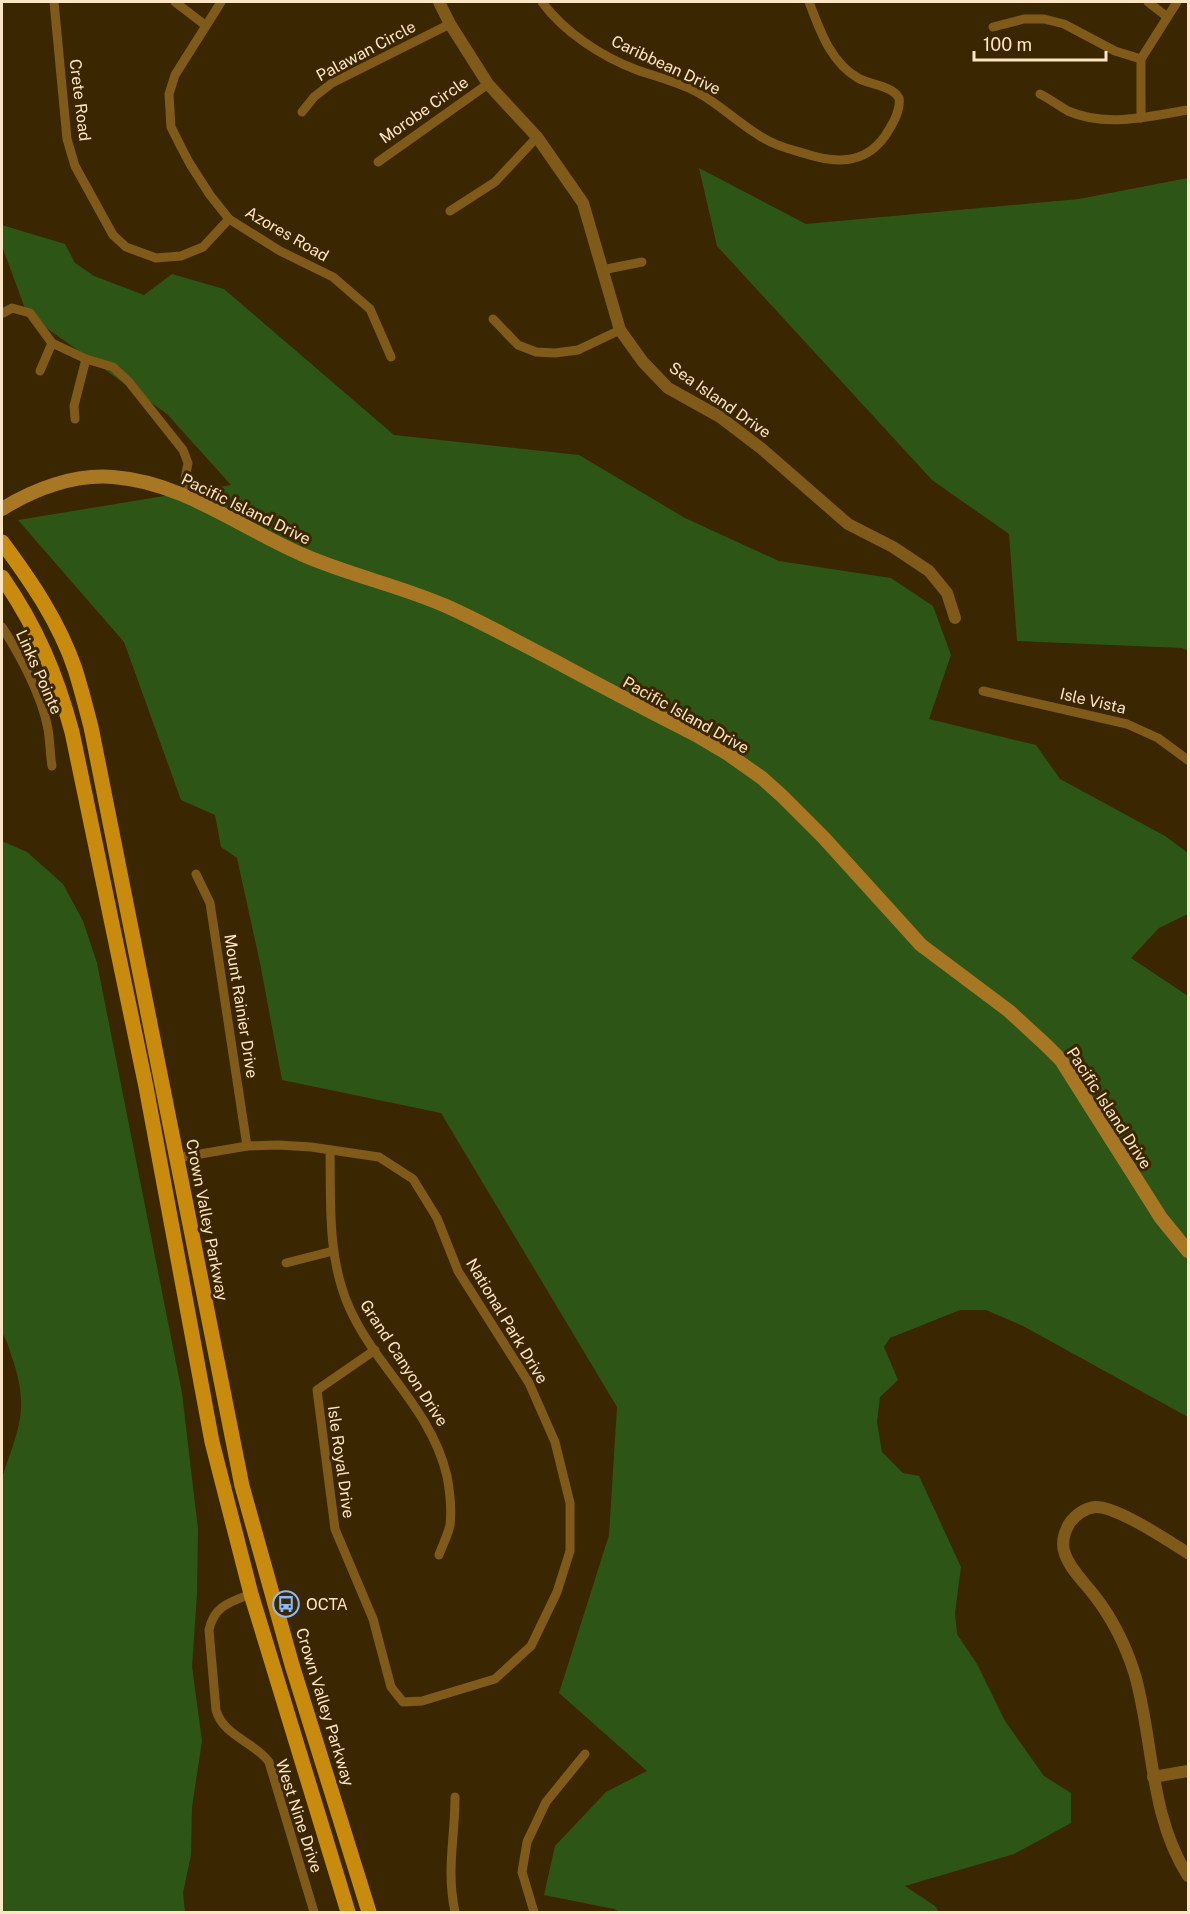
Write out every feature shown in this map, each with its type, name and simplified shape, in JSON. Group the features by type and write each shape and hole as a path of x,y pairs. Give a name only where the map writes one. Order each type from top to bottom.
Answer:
{"main road":[{"name":"Pacific Island Drive","path":"2,509 46,487 72,480 113,477 149,482 183,495 315,561 416,594 470,617 696,735 762,778 818,831 921,945 1010,1011 1061,1060 1161,1218 1188,1251"},
{"name":"Crown Valley Parkway","path":"2,542 40,597 61,635 75,669 97,754 242,1486 292,1665 369,1912"},
{"path":"2,578 37,633 64,703 72,732 146,1087 212,1442 251,1594 348,1912"},
{"path":"146,1087 154,1094 162,1146 177,1158 170,1175 174,1200 168,1211"},
{"path":"251,1516 244,1531 257,1582 251,1594"},
{"path":"251,1594 262,1601 282,1659 292,1665"}],"street":[{"name":"Crete Road","path":"54,2 67,139 75,166 113,235 126,247 156,258 181,256 203,247 229,219"},
{"path":"175,2 205,25"},
{"name":"Azores Road","path":"221,2 175,75 169,94 171,127 190,164 229,219 280,251 333,277 370,309 391,357"},
{"name":"Sea Island Drive","path":"439,2 450,24 488,84 537,137 583,202 620,330 643,362 668,388 720,417 762,449 848,525 893,547 929,571 947,593 956,618"},
{"name":"Caribbean Drive","path":"542,2 577,36 627,66 698,93 771,142 790,150 831,161 843,161 870,150 885,135 898,111 899,98 891,90 857,78 840,63 826,44 809,2"},
{"path":"1148,2 1166,16"},
{"path":"1141,118 1141,59 1166,16 1177,2"},
{"path":"993,27 1024,19 1064,24 1115,51 1141,59"},
{"name":"Palawan Circle","path":"302,112 314,97 332,84 450,24"},
{"name":"Morobe Circle","path":"378,162 488,84"},
{"path":"1040,93 1069,111 1105,120 1141,118 1188,110"},
{"path":"450,211 495,182 537,137"},
{"path":"602,270 642,262"},
{"path":"2,324 4,319 2,312 12,308 30,313 52,343 113,367 129,382 183,450 189,463 183,495"},
{"path":"493,319 518,345 537,352 555,353 578,350 620,330"},
{"path":"40,371 52,343"},
{"path":"75,419 74,406 86,358"},
{"name":"Links Pointe","path":"2,627 40,704 48,728 52,766"},
{"name":"Isle Vista","path":"983,691 1127,724 1158,738 1188,760"},
{"name":"Mount Rainier Drive","path":"196,874 210,903 247,1146"},
{"name":"National Park Drive","path":"177,1158 247,1146 278,1145 383,1158 413,1179 437,1218 458,1271 530,1383 555,1442 570,1503 570,1551 557,1592 531,1646 495,1679 422,1701 403,1702"},
{"name":"Grand Canyon Drive","path":"330,1150 333,1251 338,1276 350,1309 375,1350 417,1407 435,1438 443,1458 451,1504 449,1527 438,1555"},
{"path":"286,1263 333,1251"},
{"name":"Isle Royal Drive","path":"375,1350 317,1390 335,1529 373,1619 392,1687 403,1702"},
{"path":"1188,1553 1128,1518 1105,1508 1085,1509 1070,1521 1064,1533 1065,1555 1105,1611 1130,1660 1141,1698 1160,1812 1171,1842 1188,1876"},
{"name":"West Nine Drive","path":"251,1594 228,1603 217,1610 211,1619 208,1630 216,1710 218,1717 229,1731 257,1749 269,1762 314,1912"},
{"path":"534,1912 522,1872 526,1842 546,1802 585,1754"},
{"path":"1154,1777 1188,1771"},
{"path":"455,1797 450,1879 455,1912"}],"green space":[{"path":"699,168 806,224 1079,199 1188,178 1188,651 1182,648 1017,641 1009,534 932,480 717,246"},
{"path":"2,225 65,244 75,263 94,276 144,295 172,274 224,289 394,435 579,455 685,518 779,561 891,578 933,606 951,655 929,719 1036,745 1060,779 1165,836 1188,853 1188,914 1159,928 1131,958 1188,996 1188,1417 1023,1326 986,1310 960,1310 890,1338 884,1347 898,1380 880,1397 877,1422 882,1452 903,1473 919,1476 961,1567 955,1613 957,1634 977,1664 1005,1721 1044,1776 1071,1793 1071,1823 1014,1854 905,1886 935,1906 939,1912 620,1912 544,1895 555,1846 606,1792 647,1771 559,1693 609,1535 617,1407 441,1113 282,1080 237,858 221,847 215,815 181,800 124,642 18,520 231,485 167,414 27,314 2,246"},
{"path":"2,841 27,852 63,884 83,921 97,963 182,1393 198,1529 197,1594 192,1667 202,1741 192,1807 191,1855 183,1893 185,1912 2,1912 3,1475 20,1420 21,1395 14,1363 2,1333"}],"place":[{"name":"OCTA","path":"286,1604"}]}
